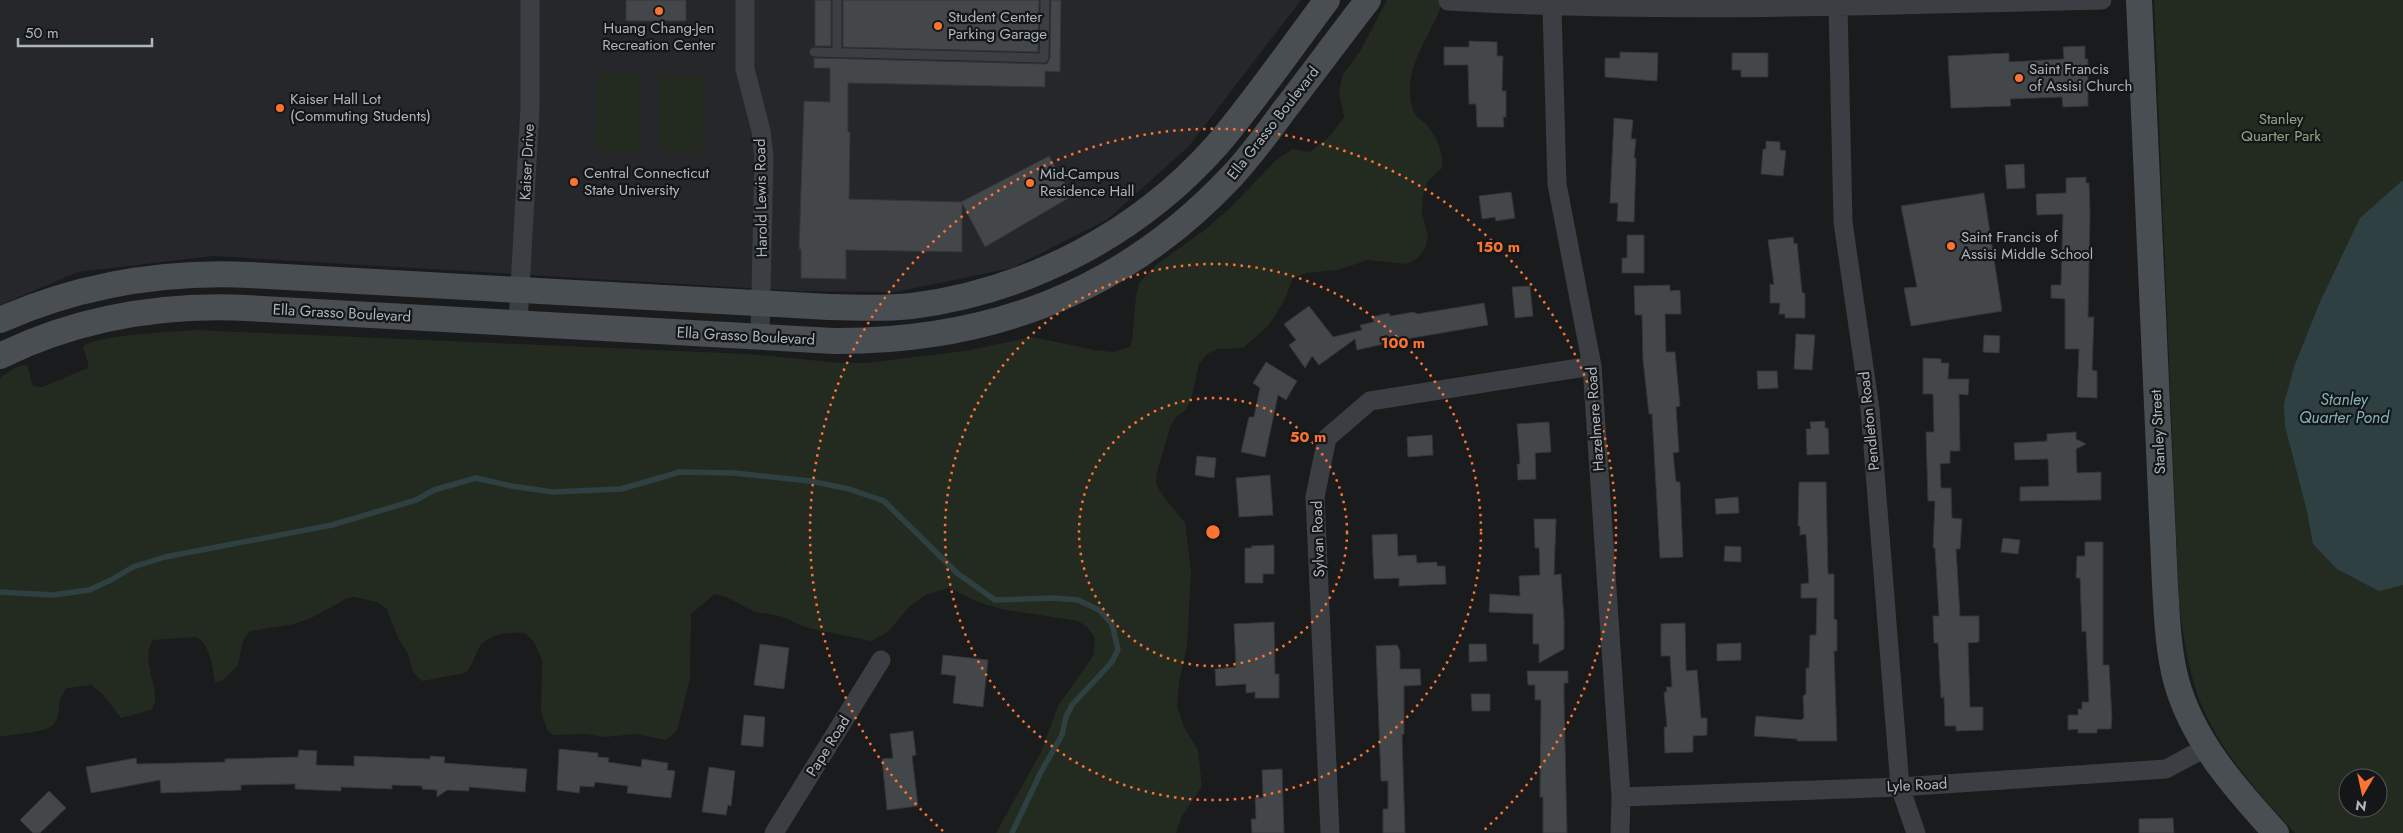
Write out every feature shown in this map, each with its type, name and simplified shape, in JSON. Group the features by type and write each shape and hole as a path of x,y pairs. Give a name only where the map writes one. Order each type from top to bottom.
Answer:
{"main road":[{"name":"Ella Grasso Boulevard","path":"0,320 33,306 83,290 125,281 191,274 249,275 761,304 869,308 921,305 954,299 1010,283 1078,255 1136,218 1200,163 1234,122 1327,0"},
{"name":"Stanley Street","path":"2139,0 2168,634 2180,694 2207,747 2239,791 2276,833"},
{"name":"Ella Grasso Boulevard","path":"0,356 48,334 83,323 148,310 180,307 246,308 858,341 941,334 1017,316 1059,299 1106,276 1169,234 1232,177 1365,1"}],"street":[{"name":"Kaiser Drive","path":"518,323 530,108 530,0"},
{"name":"Harold Lewis Road","path":"745,0 745,70 761,131 764,158 760,337"},
{"path":"1448,1 1552,8 1838,6 2102,0"},
{"name":"Pendleton Road","path":"1838,6 1843,222 1870,409 1900,787 1916,833"},
{"name":"Hazelmere Road","path":"1552,8 1557,184 1592,366 1621,797 1620,833"},
{"name":"Sylvan Road","path":"1330,833 1315,497 1327,438 1370,401 1592,366"},
{"name":"Pape Road","path":"774,833 882,660"},
{"name":"Lyle Road","path":"1621,797 1900,787 2166,769 2207,747"}],"lane":[{"path":"837,0 837,53"},
{"path":"814,52 1044,58 1045,0"}],"shaded area":[{"name":"Central Connecticut State University","path":"0,0 1301,0 1189,146 1108,219 1012,268 895,292 797,291 213,256 78,272 0,305"}],"green space":[{"path":"1387,0 1443,0 1418,54 1410,82 1410,97 1414,112 1436,138 1442,156 1442,168 1428,181 1423,195 1422,213 1428,236 1425,248 1417,259 1406,264 1368,260 1338,270 1306,273 1293,278 1284,301 1269,325 1243,348 1218,349 1207,354 1199,364 1191,399 1186,410 1176,417 1170,427 1157,472 1156,484 1163,496 1185,523 1191,571 1187,646 1179,683 1177,706 1185,729 1198,750 1202,786 1182,816 1176,833 996,833 1041,752 1058,706 1093,656 1095,638 1088,628 1078,621 1001,609 978,602 949,588 925,595 908,608 888,632 871,641 808,628 780,616 755,612 726,597 715,594 691,614 690,679 678,727 676,732 666,740 636,734 605,737 586,734 553,735 548,731 541,713 542,660 534,642 525,633 506,633 487,640 478,649 472,664 465,673 422,681 413,672 408,654 398,638 387,609 377,602 354,597 348,598 313,617 295,624 250,631 243,641 238,665 222,681 215,682 208,651 201,640 196,637 153,640 148,658 155,695 151,710 121,718 102,693 91,685 67,688 61,698 58,716 53,725 39,731 0,737 0,378 12,369 27,365 33,386 42,387 88,368 83,347 90,343 117,337 194,330 748,354 841,363 865,363 965,351 1032,337 1113,352 1130,347 1139,283 1156,265 1206,229 1229,209 1276,160 1293,149 1310,152 1329,137 1344,117 1339,92 1343,74 1361,50"},
{"name":"Stanley Quarter Park","path":"2154,0 2403,0 2403,833 2295,833 2240,769 2216,734 2198,696 2188,661 2179,602"},
{"path":"598,73 641,74 640,153 596,152"},
{"path":"661,74 704,75 703,154 660,153"}],"water":[{"name":"Stanley Quarter Pond","path":"2403,180 2403,585 2379,591 2337,569 2313,544 2307,511 2285,426 2284,404 2294,367 2320,302 2360,218"}],"building":[{"name":"Huang Chang-Jen Recreation Center","path":"626,0 686,0 686,21 626,21"},
{"path":"815,0 831,0 831,46 815,46"},
{"path":"843,0 1039,0 1038,52 843,47"},
{"name":"Mid-Campus Residence Hall","path":"1051,0 1061,0 1060,72 1045,71 1045,87 848,83 848,132 850,132 849,199 961,202 1049,156 1072,196 985,247 962,203 962,252 846,250 846,279 801,278 801,249 799,249 804,101 830,102 830,68 814,68 814,58 1047,64 1050,58"},
{"path":"1469,41 1497,42 1497,56 1503,56 1502,91 1506,91 1506,117 1503,117 1504,127 1477,127 1476,104 1469,104 1468,65 1444,65 1444,47 1469,47"},
{"name":"Saint Francis of Assisi Church","path":"2085,46 2085,59 2088,59 2088,106 2063,107 2062,97 2010,99 2011,106 1951,108 1948,56 2009,53 2009,62 2064,59 2063,47"},
{"path":"1620,52 1658,53 1657,81 1605,77 1605,58 1620,58"},
{"path":"1732,53 1768,53 1768,77 1741,77 1741,70 1732,70"},
{"path":"1614,118 1633,120 1631,139 1636,139 1634,158 1636,158 1634,222 1617,221 1618,203 1610,203"},
{"path":"1766,141 1780,142 1780,150 1786,151 1783,176 1761,174 1763,149 1766,149"},
{"path":"2024,164 2025,188 2007,189 2005,165"},
{"path":"2086,177 2086,183 2089,183 2090,213 2088,317 2094,317 2092,370 2097,371 2097,398 2077,397 2079,349 2065,349 2065,299 2051,298 2051,285 2061,285 2063,214 2037,215 2036,194 2066,193 2066,178"},
{"path":"1511,192 1515,218 1496,221 1495,217 1482,219 1479,196"},
{"name":"Saint Francis of Assisi Middle School","path":"1984,193 2002,311 1911,326 1904,288 1917,287 1901,206"},
{"path":"1627,235 1644,235 1644,273 1622,273 1622,258 1627,258"},
{"path":"1793,237 1794,244 1797,243 1802,292 1805,294 1805,318 1785,318 1785,314 1779,314 1780,303 1770,303 1770,284 1774,285 1768,240"},
{"path":"1670,285 1670,291 1680,290 1681,314 1665,314 1666,352 1675,352 1680,406 1676,407 1679,452 1673,453 1676,482 1680,482 1683,557 1660,558 1652,414 1649,414 1643,360 1642,315 1635,315 1634,286"},
{"path":"1530,286 1533,316 1515,318 1512,287"},
{"path":"1484,303 1488,325 1406,339 1357,350 1355,339 1319,365 1312,356 1305,368 1289,345 1296,340 1284,324 1309,306 1333,337 1362,330 1360,325 1374,322 1372,317 1389,313 1390,316 1414,312 1417,314"},
{"path":"1796,334 1815,335 1812,370 1794,369"},
{"path":"1984,335 2000,336 1999,353 1983,352"},
{"path":"1923,358 1941,359 1941,363 1949,363 1948,379 1969,379 1968,395 1959,394 1960,451 1950,451 1950,463 1940,464 1941,488 1951,488 1952,518 1962,519 1960,549 1956,549 1960,616 1979,616 1979,642 1968,643 1970,707 1983,707 1983,730 1956,731 1956,726 1945,726 1944,697 1941,698 1938,643 1934,643 1933,616 1939,616 1935,548 1933,548 1935,501 1928,501 1926,432 1934,432 1933,394 1923,394"},
{"path":"1266,362 1297,381 1286,400 1278,395 1265,457 1241,452 1249,417 1254,417 1260,388 1253,383"},
{"path":"1757,371 1777,371 1778,388 1758,389"},
{"path":"1825,421 1825,428 1828,428 1829,454 1807,455 1806,429 1811,429 1810,422"},
{"path":"1549,422 1551,452 1535,453 1536,479 1518,480 1517,464 1520,464 1517,424"},
{"path":"2076,432 2076,439 2086,444 2076,449 2077,473 2101,472 2101,500 2020,501 2020,487 2049,486 2048,459 2015,460 2014,443 2047,441 2047,434"},
{"path":"1432,435 1433,455 1408,457 1407,437"},
{"path":"1197,456 1216,458 1214,478 1195,475"},
{"path":"1270,475 1273,515 1239,517 1236,478"},
{"path":"1799,482 1826,482 1828,574 1834,574 1834,619 1837,620 1837,651 1834,651 1837,741 1797,741 1797,739 1754,736 1756,716 1801,720 1804,718 1803,696 1806,694 1806,668 1809,668 1810,635 1816,635 1817,598 1801,598 1801,584 1809,583 1806,534 1800,535 1800,526 1798,526"},
{"path":"1738,497 1739,513 1716,514 1715,499"},
{"path":"1534,519 1556,519 1554,575 1561,574 1564,620 1564,649 1539,663 1539,644 1533,644 1533,614 1489,612 1490,594 1520,596 1519,576 1540,575 1539,548 1535,548"},
{"path":"1397,534 1398,556 1416,555 1417,563 1437,562 1437,566 1445,566 1446,584 1399,586 1399,578 1374,579 1372,535"},
{"path":"2003,538 2020,540 2018,554 2001,552"},
{"path":"2085,542 2103,542 2103,665 2109,665 2112,719 2111,729 2097,729 2097,733 2078,733 2078,729 2068,730 2068,715 2078,715 2078,709 2082,709 2082,702 2089,702 2086,631 2082,632 2080,578 2076,578 2077,556 2085,556"},
{"path":"1274,545 1274,574 1263,574 1263,583 1245,583 1245,548"},
{"path":"1725,546 1741,547 1741,562 1724,561"},
{"path":"1274,622 1275,674 1279,674 1279,698 1255,698 1255,692 1246,693 1246,684 1216,686 1215,669 1236,667 1234,624"},
{"path":"1685,623 1686,671 1697,670 1701,718 1707,718 1707,735 1693,736 1693,752 1665,753 1664,727 1667,727 1664,692 1667,692 1666,687 1672,687 1670,656 1661,656 1661,624"},
{"path":"1741,643 1741,660 1717,661 1717,644"},
{"path":"760,644 789,648 784,689 754,685"},
{"path":"1469,644 1486,644 1487,661 1469,662"},
{"path":"1397,645 1400,651 1400,669 1420,669 1421,685 1404,686 1404,734 1402,735 1405,833 1383,833 1383,809 1388,809 1388,781 1381,781 1376,646"},
{"path":"943,655 988,660 983,707 953,703 956,676 941,674"},
{"path":"1527,671 1568,671 1568,683 1564,683 1567,833 1543,833 1543,797 1540,797 1541,700 1535,700 1535,685 1528,685"},
{"path":"1471,694 1490,694 1490,711 1472,711"},
{"path":"744,715 765,717 763,747 741,745"},
{"path":"913,731 916,755 912,756 918,806 887,810 882,759 893,758 890,734"},
{"path":"559,749 598,753 598,757 609,758 608,762 641,767 642,759 668,763 667,770 675,771 671,798 627,793 628,786 595,782 594,787 580,786 579,793 557,790"},
{"path":"299,750 317,751 316,765 354,766 354,756 430,759 430,756 445,757 444,763 527,769 525,792 469,787 469,791 447,790 437,797 437,790 422,789 422,786 392,785 392,789 341,787 341,791 295,789 295,784 241,785 241,790 161,793 160,780 91,793 86,767 136,758 137,764 225,762 225,759 298,757"},
{"path":"709,767 735,771 731,806 728,805 726,815 702,812"},
{"path":"1282,769 1284,833 1252,833 1251,819 1256,819 1255,798 1263,798 1262,770"},
{"path":"49,791 66,808 40,833 33,833 20,820"},
{"path":"2173,818 2174,833 2139,833 2139,819"}],"waterway":[{"path":"0,592 53,595 89,590 133,567 165,557 332,525 416,500 434,490 476,478 511,486 553,492 621,489 680,472 734,473 810,481 849,489 884,501 957,573 995,600 1053,598 1078,600 1099,610 1112,624 1118,649 1112,662 1072,705 1066,717 1062,735 1041,772 1012,833"}],"place":[{"name":"Huang Chang-Jen Recreation Center","path":"659,11"},
{"name":"Student Center Parking Garage","path":"938,26"},
{"name":"Saint Francis of Assisi Church","path":"2019,78"},
{"name":"Kaiser Hall Lot (Commuting Students)","path":"280,108"},
{"name":"Central Connecticut State University","path":"574,182"},
{"name":"Mid-Campus Residence Hall","path":"1030,183"},
{"name":"Saint Francis of Assisi Middle School","path":"1951,246"}]}
